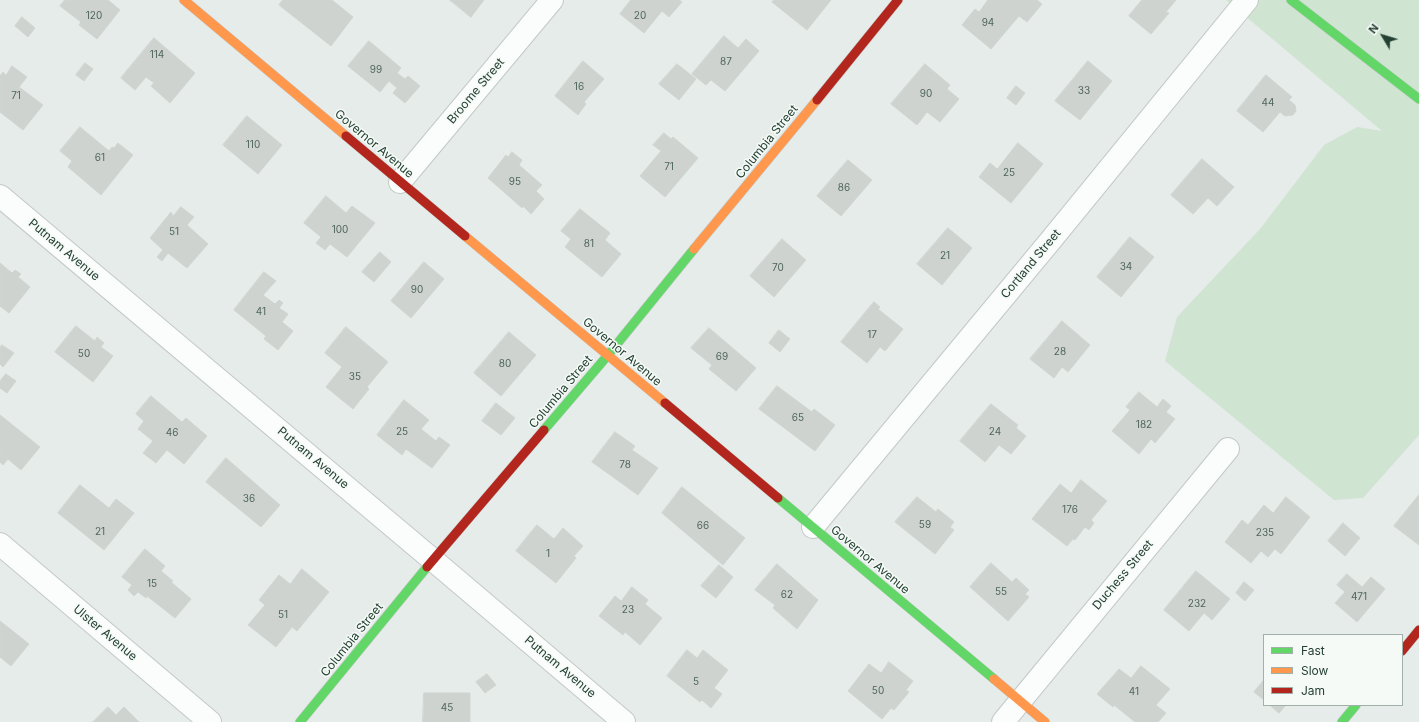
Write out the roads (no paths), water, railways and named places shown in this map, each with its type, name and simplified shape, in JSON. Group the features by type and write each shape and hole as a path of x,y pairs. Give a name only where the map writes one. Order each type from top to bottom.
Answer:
{"street":[{"name":"Broome Street","path":"400,182 552,0"},
{"name":"Columbia Street","path":"300,722 434,560 608,355 898,0"},
{"name":"Cortland Street","path":"813,527 1247,0"},
{"path":"1291,0 1419,99"},
{"name":"Governor Avenue","path":"196,3 400,182 1044,722"},
{"name":"Putnam Avenue","path":"0,196 434,560 624,722"},
{"name":"Duchess Street","path":"1002,722 1228,449"},
{"name":"Ulster Avenue","path":"0,544 210,722"},
{"path":"1403,650 1419,630"},
{"path":"1342,722 1355,706"}]}
